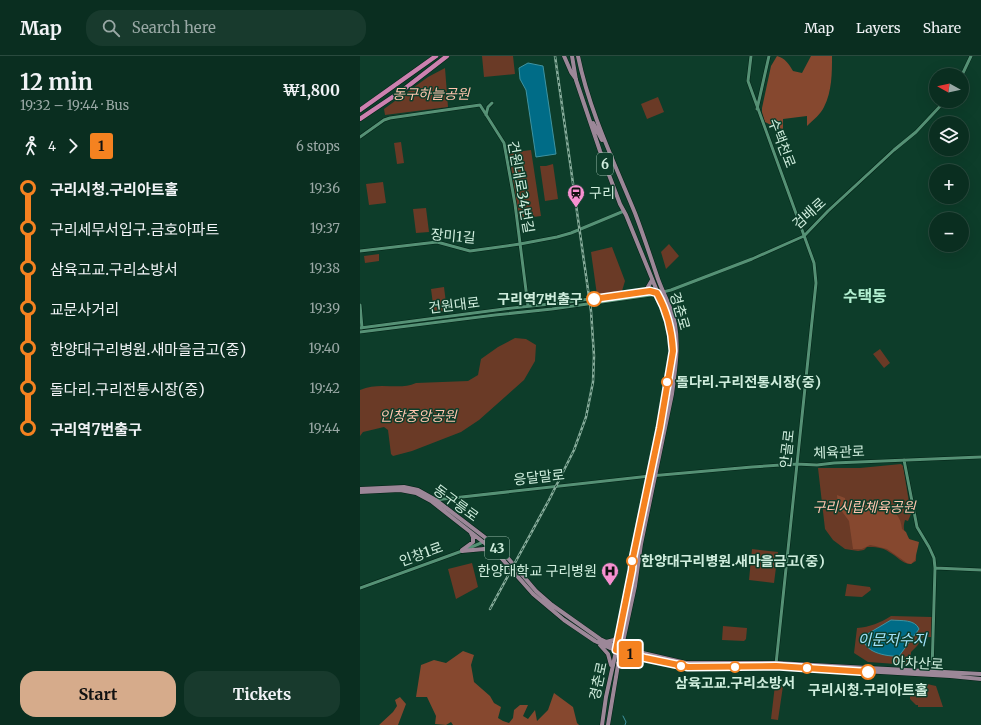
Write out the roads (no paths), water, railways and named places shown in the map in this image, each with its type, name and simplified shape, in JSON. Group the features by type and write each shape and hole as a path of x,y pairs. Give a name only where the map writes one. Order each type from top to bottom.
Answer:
{"highway":[{"path":"360,110 436,56"},
{"path":"360,119 403,90 447,56"}],"main road":[{"path":"564,56 576,80"},
{"name":"경춘로","path":"572,56 576,80 600,151 661,300 669,325 673,351 635,586 619,649 612,669 602,725"},
{"name":"경춘로","path":"578,57 589,98 618,175 644,236 659,283 675,324 676,355 672,394 633,558 619,635 618,663 608,725"},
{"name":"경춘로","path":"588,112 602,140"},
{"path":"645,292 652,280"},
{"name":"동구릉로","path":"360,489 404,487 418,490 436,500 506,557 536,591 548,602 583,628 619,649"},
{"name":"동구릉로","path":"360,492 400,490 416,493 431,501 486,541 532,594 564,620 595,641 619,649"},
{"path":"462,551 471,544 473,539 472,535 465,527"},
{"path":"462,551 484,549 496,552"},
{"path":"605,642 614,640 619,635"},
{"path":"595,641 608,654 612,669"},
{"name":"아차산로","path":"619,649 686,663 776,664 981,674"},
{"name":"아차산로","path":"619,649 633,655 688,667 776,664 894,674 933,675 981,679"},
{"path":"618,663 633,655"}],"street":[{"path":"578,57 583,56"},
{"path":"751,56 748,81 757,108"},
{"name":"수택천로","path":"769,56 757,108 804,236"},
{"path":"965,68 971,56"},
{"path":"754,98 757,99 760,97"},
{"path":"486,115 488,107 492,103"},
{"name":"건원대로34번길","path":"360,137 384,120 419,113 480,105 504,143 515,204 528,306"},
{"name":"검배로","path":"657,293 672,290 752,259 804,236 828,211 894,150 916,132 939,108"},
{"name":"건원대로34번길","path":"520,244 571,233 624,211"},
{"name":"안골로","path":"776,664 816,283 814,263 804,236"},
{"name":"장미1길","path":"360,251 436,242 470,251 520,244"},
{"name":"건원대로","path":"361,328 406,321 453,317 650,291 657,293"},
{"name":"건원대로","path":"360,332 495,314 552,309 657,293"},
{"path":"360,305 361,328"},
{"name":"체육관로","path":"652,475 797,464 817,465 981,457"},
{"path":"904,460 917,527 934,558 932,671"},
{"name":"응달말로","path":"431,501 652,475"},
{"name":"인창1로","path":"360,588 486,541"},
{"path":"935,568 981,570"}],"water":[{"path":"528,63 543,66 556,154 536,157 526,90 520,79 519,68"},
{"name":"이문저수지","path":"891,620 911,622 919,629 899,656 888,656 871,650 864,641 864,636"}],"waterway":[{"path":"623,716 626,722 625,725"}],"railway":[{"path":"490,609 549,500 574,450 586,417 593,382 594,356 591,311 555,56"}],"place":[{"name":"구리","path":"576,208"},
{"name":"구리역7번출구","path":"594,299"},
{"name":"돌다리.구리전통시장(중)","path":"667,382"},
{"name":"한양대구리병원.새마을금고(중)","path":"632,561"},
{"name":"한양대학교 구리병원","path":"610,586"},
{"name":"삼육고교.구리소방서","path":"735,667"},
{"name":"구리시청.구리아트홀","path":"868,672"}],"district":[{"name":"수택동","path":"865,296"}],"park label":[{"name":"동구하늘공원","path":"431,94"},
{"name":"인창중앙공원","path":"418,416"},
{"name":"구리시립체육공원","path":"864,507"}]}
